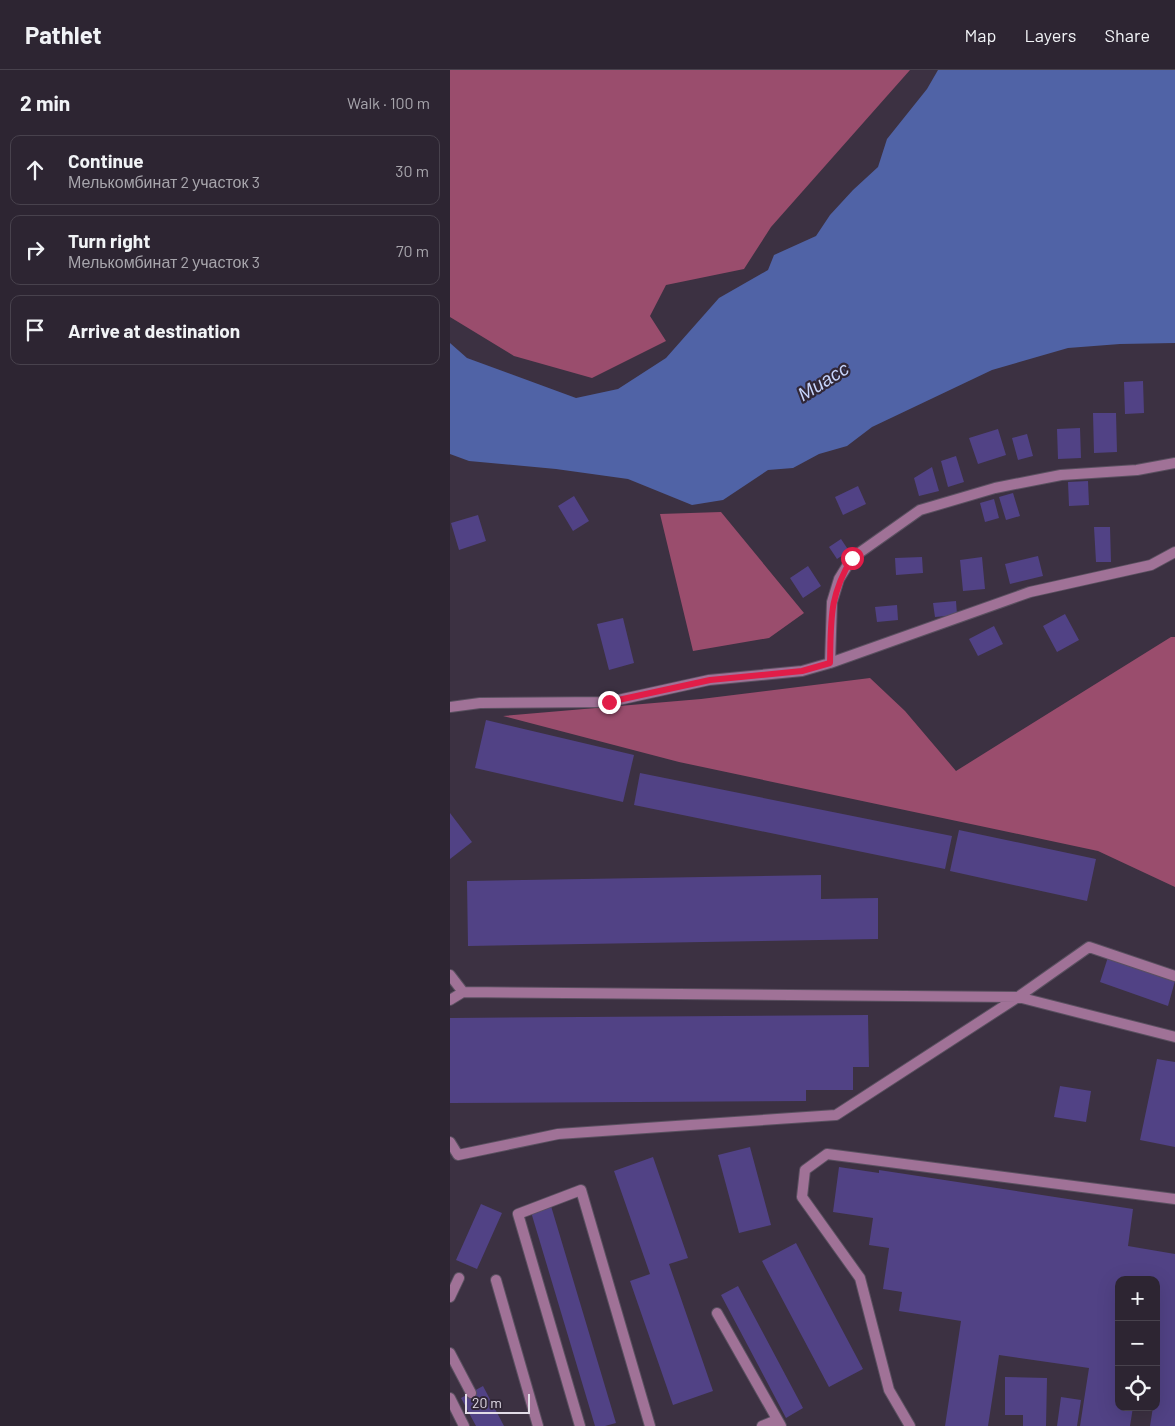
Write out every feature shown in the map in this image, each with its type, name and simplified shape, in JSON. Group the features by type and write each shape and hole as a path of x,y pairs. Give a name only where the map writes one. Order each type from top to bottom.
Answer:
{"street":[{"path":"830,663 832,602 839,579 852,558 920,510 995,488 1061,475 1174,466"},
{"path":"450,707 480,703 609,702 710,680 802,671 830,663 1030,592 1151,565 1175,552"},
{"path":"450,1142 458,1155 558,1134 836,1115 1018,997 1089,947 1175,976"},
{"path":"450,975 464,992"},
{"path":"450,1000 464,992 1018,997 1175,1037"},
{"path":"910,1426 890,1390 860,1278 802,1198 805,1170 827,1154 1175,1200"},
{"path":"580,1426 518,1214 581,1190 650,1426"},
{"path":"450,1297 459,1278"},
{"path":"496,1280 538,1426"},
{"path":"716,1313 779,1423 762,1426"},
{"path":"450,1353 470,1393"},
{"path":"450,1398 464,1426"}],"shaded area":[{"path":"450,70 910,70 771,227 744,269 666,285 650,316 666,341 592,378 514,356 450,317"},
{"path":"721,512 804,613 769,638 693,651 660,514"},
{"path":"1171,637 1175,637 1175,887 1098,851 679,762 503,716 701,699 870,678 905,711 956,771"}],"water":[{"name":"Миасс","path":"938,70 1175,70 1175,343 1120,344 1068,348 992,370 872,427 847,446 819,454 793,468 768,470 723,500 692,505 628,479 556,469 469,461 450,454 450,343 467,358 576,398 618,389 666,358 719,298 768,270 774,255 816,236 830,215 878,167 887,139 927,89"}],"building":[{"path":"1143,381 1144,413 1125,414 1124,382"},
{"path":"1093,413 1116,413 1117,452 1094,453"},
{"path":"1080,428 1081,458 1058,459 1057,429"},
{"path":"998,429 1006,455 978,464 969,438"},
{"path":"1027,434 1033,456 1018,460 1012,438"},
{"path":"956,456 964,482 948,487 941,461"},
{"path":"932,467 939,491 919,496 914,478"},
{"path":"1088,481 1089,505 1069,506 1068,482"},
{"path":"858,486 866,504 843,515 835,497"},
{"path":"1013,493 1020,516 1006,520 999,497"},
{"path":"574,496 589,521 573,531 558,506"},
{"path":"994,499 999,518 985,522 980,503"},
{"path":"478,515 486,541 459,550 451,523"},
{"path":"1094,527 1110,527 1111,562 1096,562"},
{"path":"841,539 849,551 837,559 829,547"},
{"path":"1038,556 1043,576 1010,584 1005,564"},
{"path":"922,557 923,573 896,575 895,558"},
{"path":"982,557 985,589 963,591 960,560"},
{"path":"808,566 821,586 803,598 790,578"},
{"path":"956,601 957,615 935,617 933,603"},
{"path":"897,605 898,620 877,622 875,607"},
{"path":"1065,614 1079,640 1057,652 1043,626"},
{"path":"623,618 634,663 609,670 597,624"},
{"path":"994,626 1003,644 978,656 969,639"},
{"path":"486,720 634,755 623,802 475,768"},
{"path":"640,773 952,836 945,869 634,805"},
{"path":"450,813 472,842 450,859"},
{"path":"959,830 1096,859 1087,901 950,871"},
{"path":"821,875 821,899 878,898 878,939 468,946 467,881"},
{"path":"1108,957 1175,981 1168,1006 1100,982"},
{"path":"868,1015 869,1067 853,1067 853,1090 806,1090 806,1101 450,1103 450,1018"},
{"path":"1157,1059 1175,1062 1175,1147 1140,1140"},
{"path":"1060,1086 1091,1091 1086,1122 1054,1117"},
{"path":"750,1147 771,1225 739,1233 718,1155"},
{"path":"653,1157 688,1258 669,1264 713,1391 673,1405 630,1281 650,1274 614,1171"},
{"path":"839,1167 879,1173 879,1170 1133,1209 1128,1246 1175,1254 1175,1426 1150,1426 1152,1411 1160,1411 1160,1276 1115,1276 1115,1411 1132,1411 1130,1426 1080,1426 1089,1368 999,1355 988,1426 945,1426 961,1321 899,1311 902,1292 883,1289 889,1248 869,1245 873,1218 833,1212"},
{"path":"481,1204 502,1213 477,1269 456,1260"},
{"path":"551,1206 616,1423 605,1426 595,1426 531,1212"},
{"path":"796,1243 863,1369 829,1387 762,1261"},
{"path":"738,1286 803,1408 786,1418 721,1295"},
{"path":"1005,1377 1047,1378 1046,1426 1023,1426 1023,1415 1005,1415"},
{"path":"483,1386 504,1426 476,1426 461,1398"},
{"path":"1061,1397 1081,1400 1077,1426 1057,1426"}],"route":[{"path":"609,702 710,680 802,671 830,663 832,602 839,579 852,558"}]}
